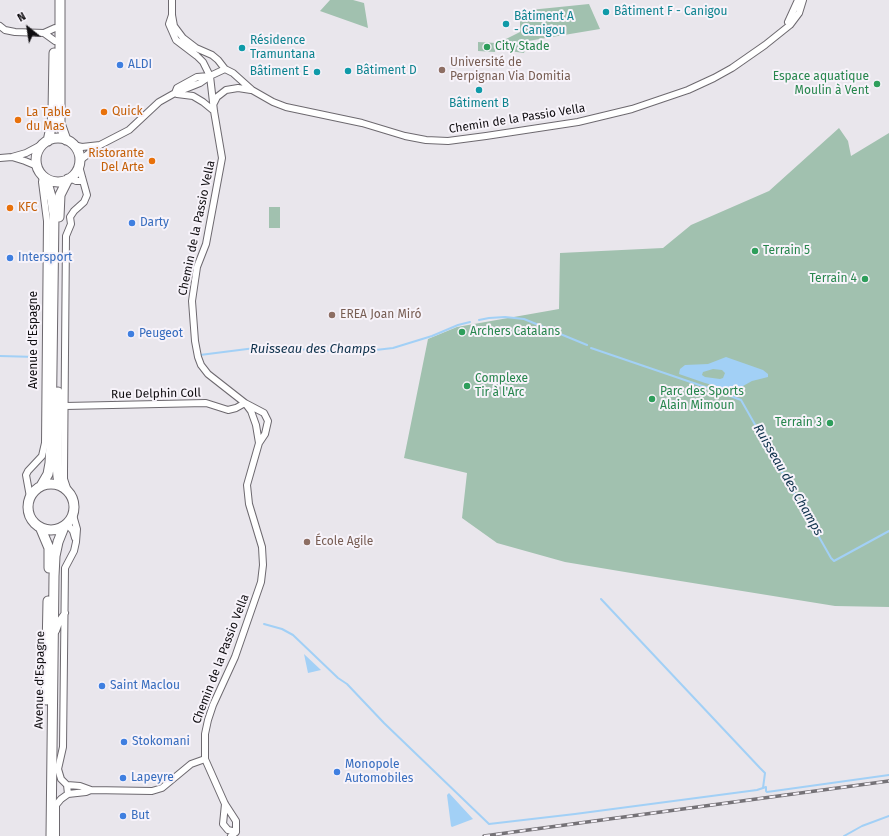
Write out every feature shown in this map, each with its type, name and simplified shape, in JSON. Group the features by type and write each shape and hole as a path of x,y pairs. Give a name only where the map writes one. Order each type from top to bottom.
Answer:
{"main road":[{"path":"56,0 53,112 45,143 37,154 37,166 44,178 57,182 69,179 77,171 79,164 79,155 70,143 60,124 60,0"},
{"path":"45,143 57,139 70,143"},
{"name":"Avenue d'Espagne","path":"41,486 49,468 51,443 54,214 52,200 44,178"},
{"name":"Avenue d'Espagne","path":"65,488 58,477 57,464 59,205 60,195 69,179"},
{"path":"49,484 65,488 74,500 74,515 66,526 52,531 41,529 32,522 29,516 28,509 30,497 41,486 49,484"},
{"name":"Avenue d'Espagne","path":"51,836 55,556 58,542 66,526"},
{"name":"Avenue d'Espagne","path":"41,529 49,548 46,648 46,836"}],"street":[{"name":"Chemin de la Passio Vella","path":"172,0 174,26 183,38 196,48 212,55 218,60 225,70 233,72 252,90 273,102 286,107 355,122 405,136 426,140 448,141 578,122 643,106 688,90 714,78 732,68 765,45 786,27"},
{"path":"786,27 798,0"},
{"path":"786,27 790,25 803,0"},
{"name":"Chemin de la Passio Vella","path":"172,15 169,24 176,40 203,62 210,76 213,108 222,158 206,244 195,278 192,301 195,341 199,361 208,374 245,403 251,411 256,425 259,443 247,485 249,504 262,547 263,558 261,582 235,657 208,720 205,734 205,759 225,804 236,821 233,834 223,824 225,804"},
{"path":"0,26 5,30 15,32 44,33 55,28"},
{"path":"44,33 55,41"},
{"path":"65,488 66,236 71,224 70,217 84,202 87,194 82,181 79,164 100,145 129,130 159,102 175,93 177,88 197,77 210,76 225,70"},
{"path":"175,93 193,96 213,108 217,97 226,90 238,88 252,90"},
{"path":"0,158 12,157 26,153 45,143"},
{"path":"70,143 82,146 100,145"},
{"path":"12,157 37,166"},
{"name":"Avenue d'Espagne","path":"30,497 26,475 42,456 45,443 47,221 42,182 44,178"},
{"path":"69,179 82,181"},
{"name":"Rue Delphin Coll","path":"65,406 206,403 228,410 245,403"},
{"path":"245,403 264,413 268,421 265,434 259,443"},
{"name":"Avenue d'Espagne","path":"68,794 67,785 61,779 58,769 63,747 65,568 74,551 76,542 78,529 74,515"},
{"path":"66,526 73,531 76,542"},
{"path":"53,655 57,626 65,613"},
{"path":"67,785 80,786 91,790 152,791 162,788 191,764 205,759"},
{"path":"56,836 56,806 61,799 68,794 91,790"}],"green space":[{"path":"330,0 353,0 364,3 368,28 320,11"},
{"path":"589,4 600,29 528,41 524,53 502,50 504,40 520,32 520,11"},
{"name":"City Stade","path":"478,42 496,43 495,52 478,51"},
{"name":"Parc des Sports Alain Mimoun","path":"839,128 848,141 851,156 889,133 889,607 835,606 637,574 565,562 497,543 462,518 467,473 404,458 428,339 457,327 559,309 560,253 663,248 691,225 769,191"},
{"path":"269,207 280,207 280,228 269,228"}],"water":[{"path":"726,357 763,370 768,374 768,377 752,381 734,391 679,374 680,369 685,365 708,364","holes":["713,369 722,370 725,373 723,378 720,379 705,377 702,375 703,372"]},
{"path":"304,654 321,670 308,673"},
{"path":"449,793 473,819 452,827 451,826 447,795"}],"waterway":[{"name":"Ruisseau des Champs","path":"479,320 505,317 524,319 587,345"},
{"name":"Ruisseau des Champs","path":"200,355 263,347 346,352 393,348 470,322"},
{"name":"Ruisseau des Champs","path":"591,348 741,400 834,561 889,531"},
{"name":"Ruisseau des Champs","path":"0,356 37,357"},
{"path":"601,599 765,773 763,788"},
{"path":"264,624 282,629 293,635 338,678 347,684 384,723 489,824 575,814 763,788"},
{"path":"763,788 766,787 767,792 889,775"},
{"path":"844,836 862,826 889,816"}],"railway":[{"path":"484,836 889,781"}],"place":[{"name":"Bâtiment F - Canigou","path":"606,12"},
{"name":"Bâtiment A - Canigou","path":"506,24"},
{"name":"City Stade","path":"487,47"},
{"name":"Résidence Tramuntana","path":"242,48"},
{"name":"ALDI","path":"120,65"},
{"name":"Université de Perpignan Via Domitia","path":"442,70"},
{"name":"Bâtiment D","path":"348,71"},
{"name":"Bâtiment E","path":"317,72"},
{"name":"Espace aquatique Moulin à Vent","path":"877,84"},
{"name":"Bâtiment B","path":"479,90"},
{"name":"Quick","path":"104,112"},
{"name":"La Table du Mas","path":"18,120"},
{"name":"Ristorante Del Arte","path":"152,161"},
{"name":"KFC","path":"10,208"},
{"name":"Darty","path":"132,223"},
{"name":"Terrain 5","path":"755,251"},
{"name":"Intersport","path":"10,258"},
{"name":"Terrain 4","path":"865,279"},
{"name":"EREA Joan Miró","path":"332,315"},
{"name":"Archers Catalans","path":"462,332"},
{"name":"Peugeot","path":"131,334"},
{"name":"Complexe Tir à l'Arc","path":"467,386"},
{"name":"Parc des Sports Alain Mimoun","path":"652,399"},
{"name":"Terrain 3","path":"830,423"},
{"name":"École Agile","path":"307,542"},
{"name":"Saint Maclou","path":"102,686"},
{"name":"Stokomani","path":"124,742"},
{"name":"Monopole Automobiles","path":"337,772"},
{"name":"Lapeyre","path":"123,778"},
{"name":"But","path":"123,816"}]}
